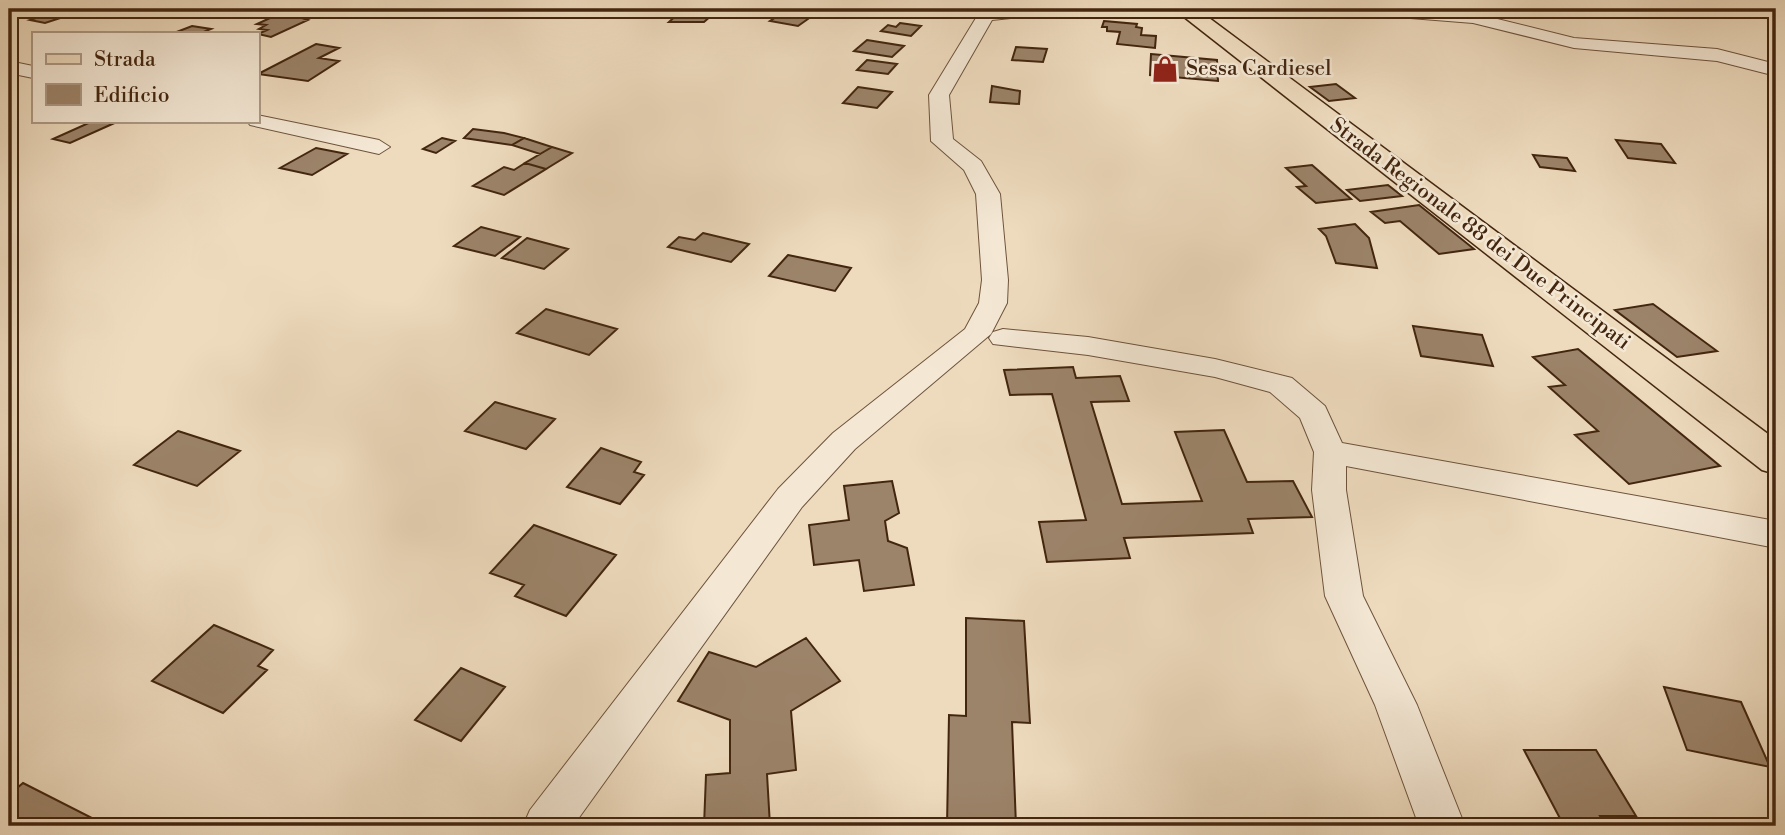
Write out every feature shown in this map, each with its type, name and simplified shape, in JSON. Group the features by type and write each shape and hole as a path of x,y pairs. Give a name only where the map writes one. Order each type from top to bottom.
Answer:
{"main road":[{"name":"Strada Regionale 88 dei Due Principati","path":"1184,9 1776,460"}],"street":[{"path":"990,341 995,280 988,194 973,166 942,141 939,95 960,54 985,17 983,12 1048,9"},
{"path":"1360,9 1474,18 1574,43 1706,54 1776,70"},
{"path":"9,67 32,72"},
{"path":"259,121 379,147"},
{"path":"546,826 790,498 844,441 936,369 990,341 1088,346 1215,368 1281,385 1314,413 1330,452 1329,490 1345,596 1396,705 1428,796 1442,826"},
{"path":"1330,452 1776,536"}],"building":[{"path":"63,9 82,11 45,23 30,20"},
{"path":"172,9 206,9 187,17 168,13 177,10"},
{"path":"780,9 822,9 798,26 770,21 779,15 772,14"},
{"path":"681,11 712,15 704,22 669,22"},
{"path":"283,12 308,20 271,37 259,34 267,30 259,29 266,25 257,24"},
{"path":"1104,21 1137,24 1136,27 1142,28 1141,35 1156,36 1155,48 1117,44 1120,32 1107,31 1107,27 1102,27"},
{"path":"900,23 921,26 911,36 881,31 888,25 896,27"},
{"path":"192,26 211,29 204,32 177,32"},
{"path":"867,40 904,46 892,57 854,51"},
{"path":"316,44 339,48 319,58 339,61 308,81 259,73"},
{"path":"1016,47 1047,49 1043,62 1012,60"},
{"path":"1151,54 1217,60 1218,81 1150,75"},
{"path":"867,60 897,64 888,74 857,70"},
{"path":"1336,84 1355,98 1329,101 1310,87"},
{"path":"992,86 1020,91 1019,104 990,102"},
{"path":"858,87 892,92 877,108 843,103"},
{"path":"91,122 117,122 70,143 53,139"},
{"path":"473,129 524,138 512,145 464,138"},
{"path":"442,138 455,141 436,153 423,149"},
{"path":"524,138 552,147 540,154 512,145"},
{"path":"1616,140 1661,144 1675,163 1628,158"},
{"path":"552,147 572,153 546,169 525,163"},
{"path":"316,148 347,154 312,175 280,168"},
{"path":"1533,155 1567,158 1575,171 1540,167"},
{"path":"525,163 546,169 504,195 473,186 504,167 514,170"},
{"path":"1312,165 1351,199 1316,203 1297,187 1306,186 1286,168"},
{"path":"1388,185 1402,196 1360,201 1347,190"},
{"path":"1419,205 1474,249 1439,254 1400,221 1385,223 1371,212"},
{"path":"1355,224 1369,238 1377,268 1336,263 1326,236 1319,229"},
{"path":"481,227 520,237 495,256 454,246"},
{"path":"703,233 749,244 731,262 668,247 679,237 695,240"},
{"path":"527,238 568,249 544,269 502,258"},
{"path":"788,255 851,268 835,291 769,276"},
{"path":"1653,304 1717,351 1677,357 1615,310"},
{"path":"546,309 617,329 589,355 517,333"},
{"path":"1413,326 1482,335 1493,366 1421,356"},
{"path":"1578,349 1720,466 1629,484 1575,435 1598,431 1549,387 1565,385 1533,357"},
{"path":"1073,367 1076,378 1120,376 1129,401 1091,402 1122,504 1202,501 1175,432 1224,430 1247,482 1293,481 1312,517 1248,519 1253,533 1124,538 1130,558 1047,562 1039,522 1086,520 1052,394 1010,395 1004,370"},
{"path":"495,402 555,419 526,449 465,431"},
{"path":"178,431 240,451 197,486 134,465"},
{"path":"601,448 641,462 634,472 644,475 620,504 567,487"},
{"path":"892,481 899,513 885,521 888,541 907,548 914,585 864,591 859,560 814,565 809,525 849,520 844,486"},
{"path":"534,525 616,555 566,616 515,596 524,585 490,573"},
{"path":"966,618 1024,621 1030,723 1012,722 1016,826 947,826 949,715 966,716"},
{"path":"214,625 273,650 258,666 267,670 223,713 152,681"},
{"path":"806,638 840,681 791,711 796,770 767,774 770,826 704,826 706,775 730,773 730,720 678,701 709,652 756,667"},
{"path":"461,668 505,687 461,741 415,720"},
{"path":"1664,687 1741,702 1770,767 1687,750"},
{"path":"1524,750 1596,750 1636,816 1600,816 1606,826 1564,826"},
{"path":"23,783 92,818 84,826 9,826 9,795"}],"place":[{"name":"Sessa Cardiesel","path":"1165,69"}]}
